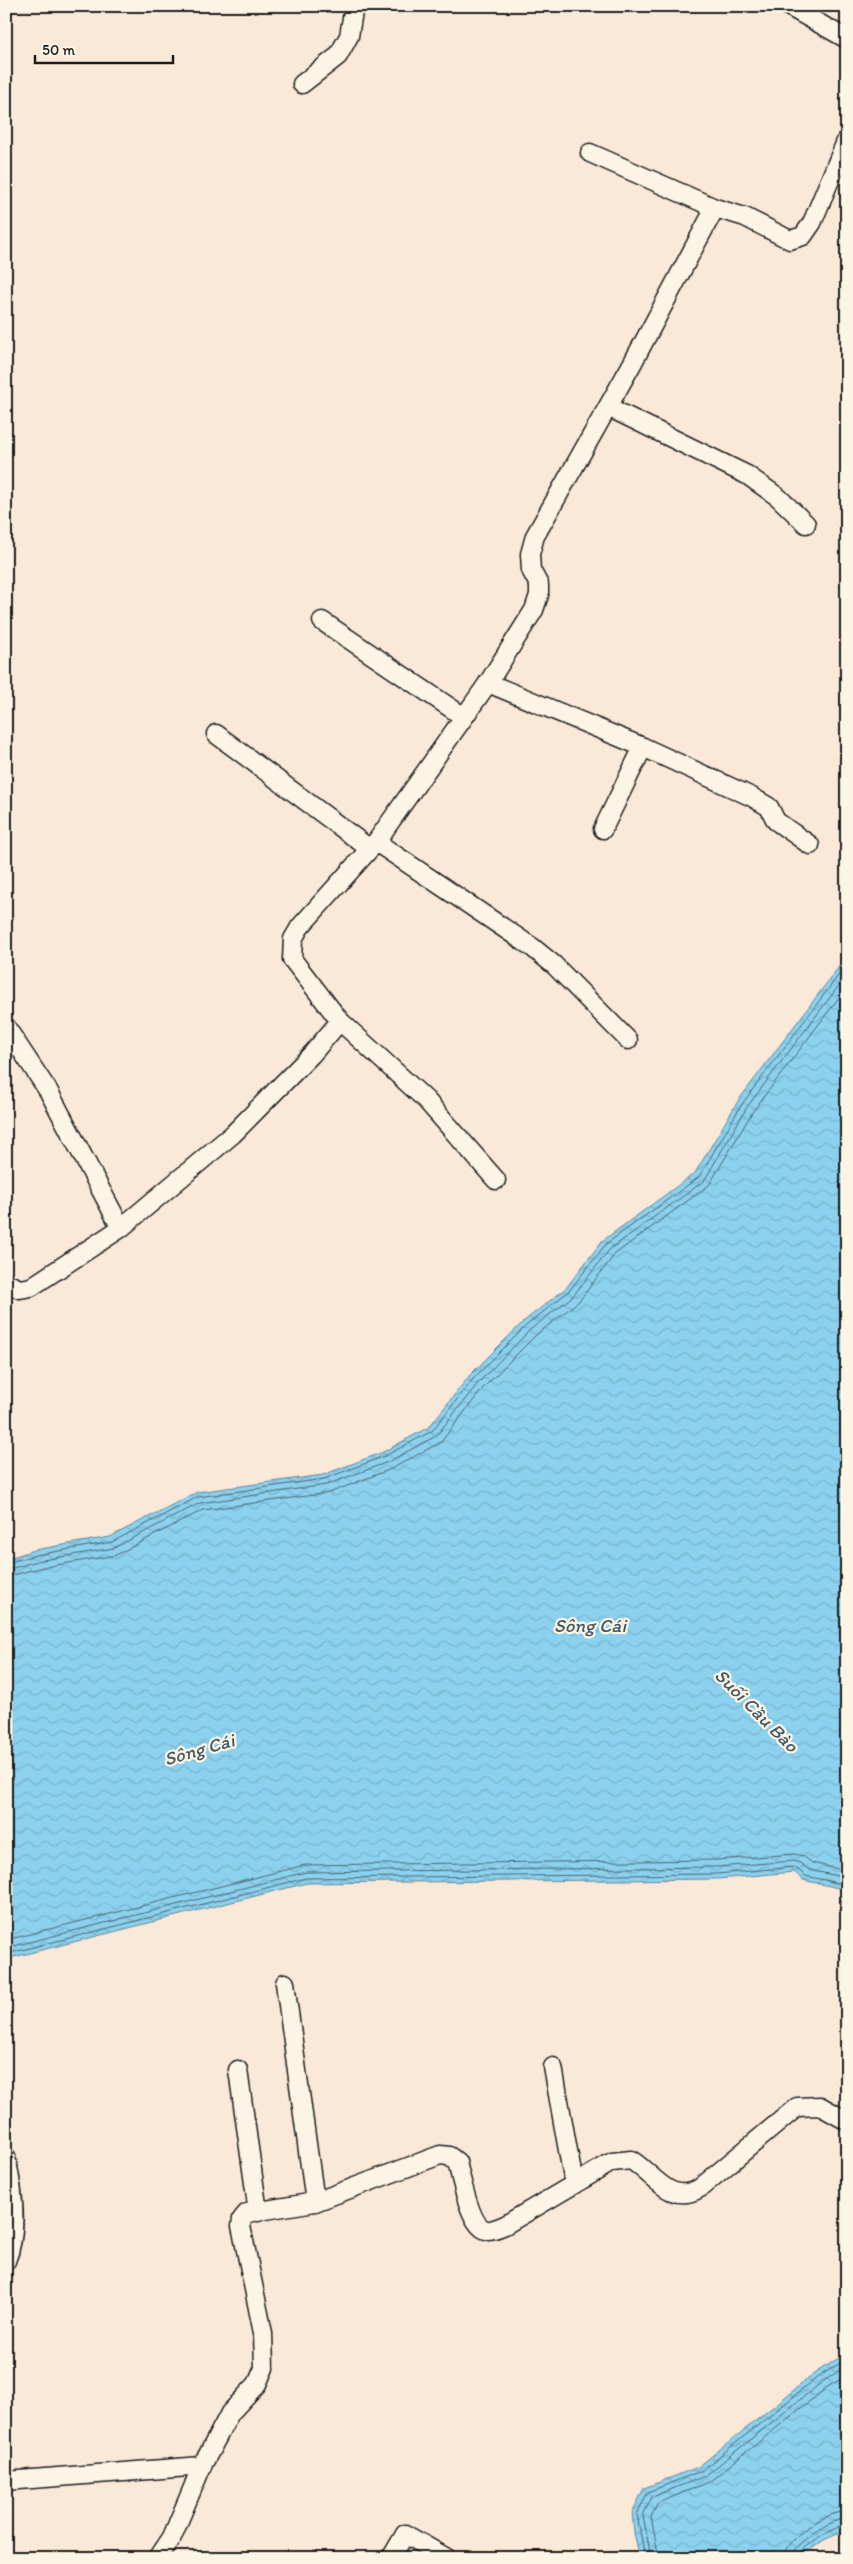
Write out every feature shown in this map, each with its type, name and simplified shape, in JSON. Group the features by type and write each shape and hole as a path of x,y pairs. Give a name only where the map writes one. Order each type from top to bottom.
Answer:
{"street":[{"path":"302,84 338,56 349,36 354,6"},
{"path":"788,6 847,39"},
{"path":"590,152 715,208 745,217 790,240 803,236 812,223 847,139"},
{"path":"496,1180 426,1100 340,1021 292,960 293,939 300,927 373,846 488,684 534,610 539,595 539,585 531,570 530,554 535,536 608,407 715,208"},
{"path":"608,407 747,475 778,496 806,524"},
{"path":"322,621 464,717"},
{"path":"488,684 643,747 769,807 776,820 810,846"},
{"path":"216,734 373,846 532,947 554,965 628,1040"},
{"path":"604,829 643,747"},
{"path":"6,1283 20,1289 31,1287 121,1228 233,1134 312,1054 340,1021"},
{"path":"6,1027 49,1092 121,1228"},
{"path":"285,1983 315,2202"},
{"path":"554,2067 574,2184"},
{"path":"238,2070 258,2212"},
{"path":"158,2558 172,2537 202,2466 230,2413 257,2384 264,2368 263,2333 241,2226 242,2219 247,2213 315,2202 440,2155 446,2155 457,2162 474,2221 486,2230 494,2229 612,2162 624,2159 638,2164 668,2190 685,2195 700,2188 797,2107 820,2106 847,2121"},
{"path":"6,2157 12,2184 12,2227 6,2261"},
{"path":"6,2481 202,2466"},
{"path":"391,2558 405,2534 447,2558"}],"water":[{"name":"Sông Cái","path":"847,956 847,1890 803,1880 794,1872 718,1879 307,1883 6,1959 6,1559 34,1550 110,1537 197,1492 323,1475 383,1452 429,1427 470,1375 524,1321 566,1288 602,1241 695,1173 738,1101"},
{"path":"847,2353 847,2530 824,2540 799,2558 640,2558 634,2533 632,2513 644,2488 698,2467 815,2373"}],"water label":[{"name":"Suối Cầu Bào","path":"757,1710"}]}
